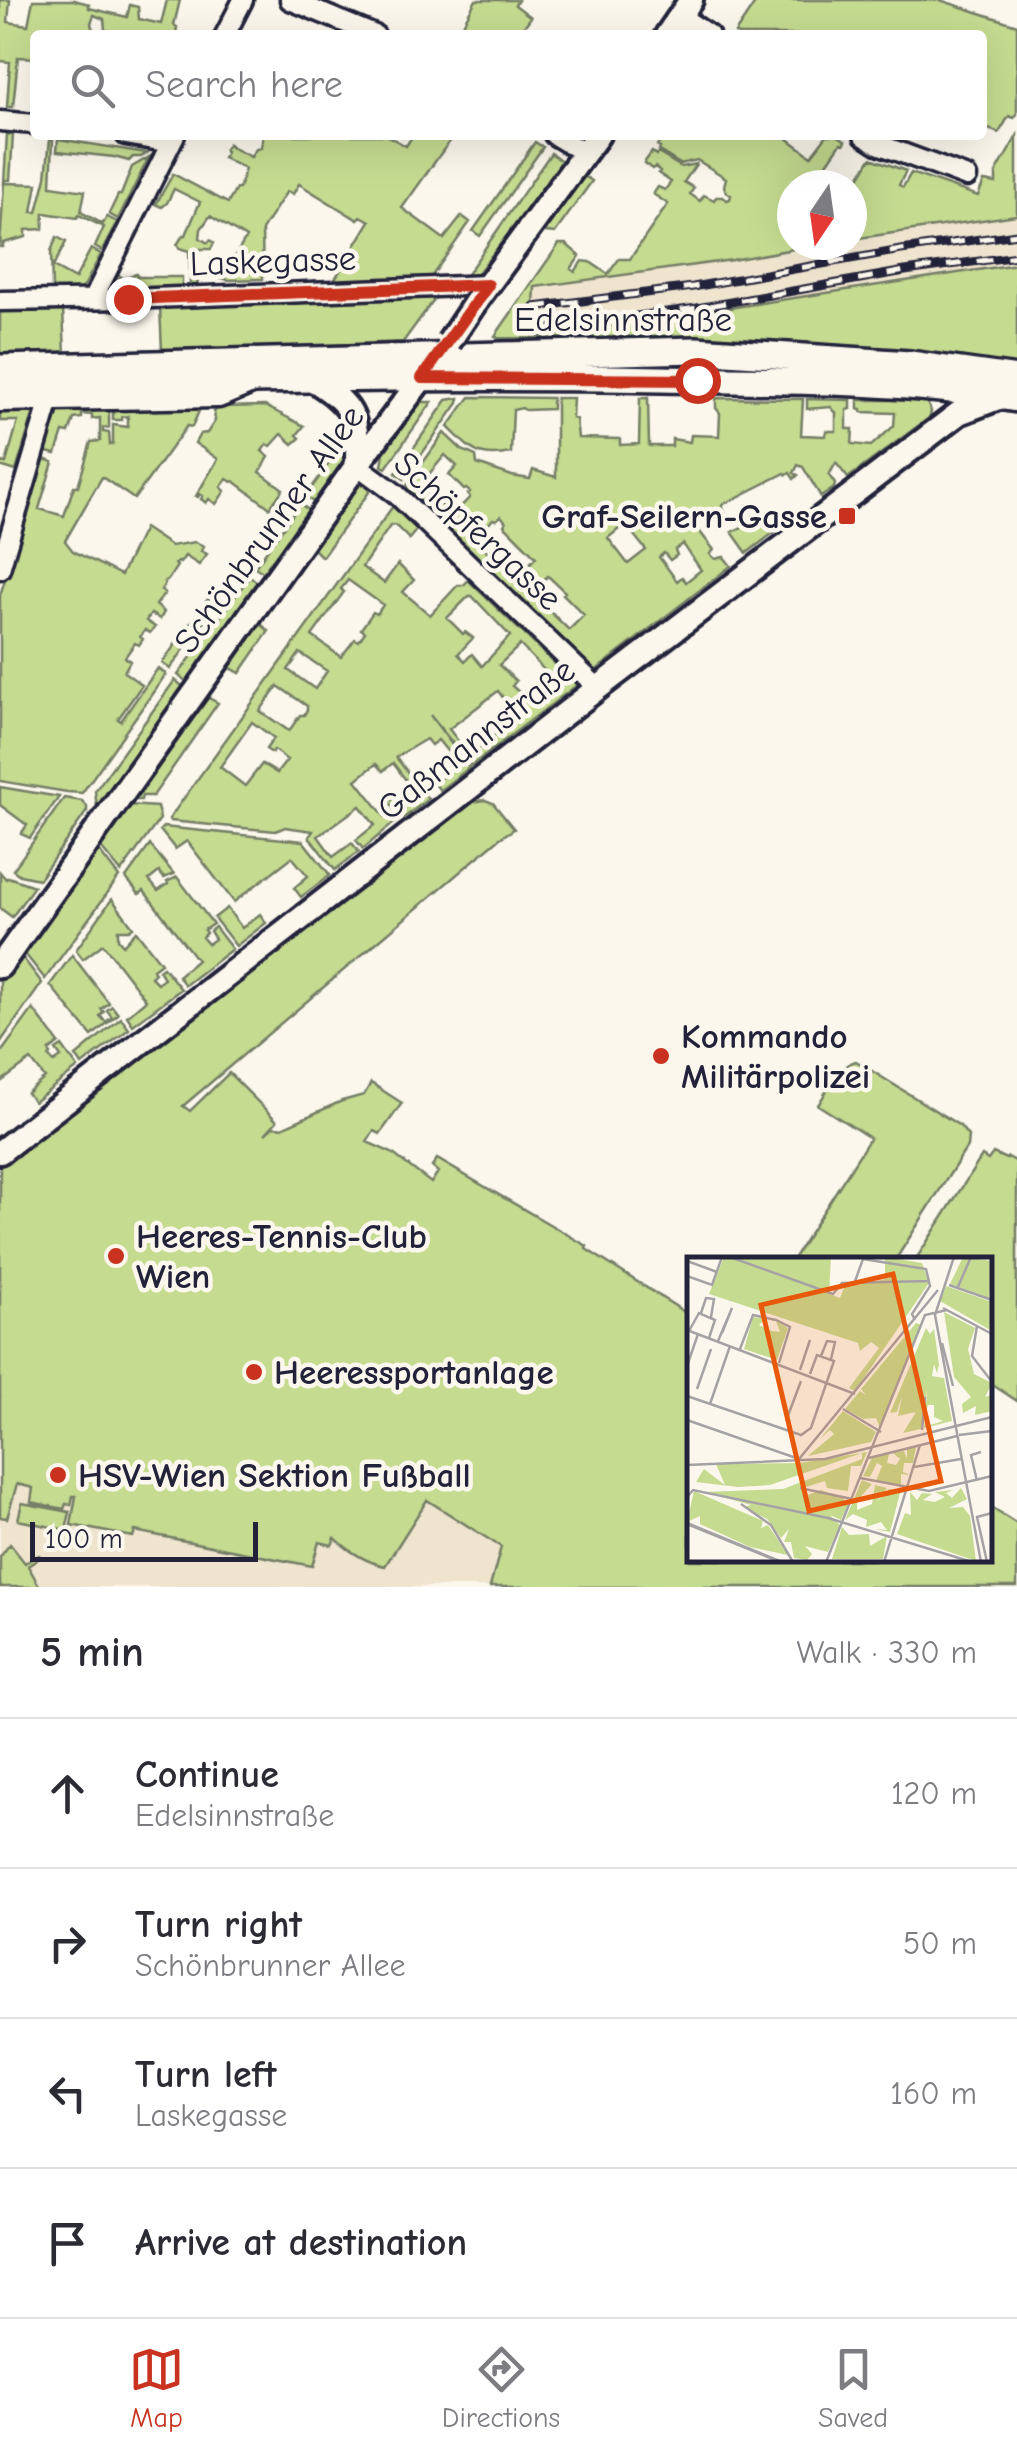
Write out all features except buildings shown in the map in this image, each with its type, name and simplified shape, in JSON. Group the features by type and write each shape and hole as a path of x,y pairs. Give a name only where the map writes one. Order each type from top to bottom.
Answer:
{"main road":[{"name":"Edelsinnstraße","path":"0,368 444,348 696,350 941,368 1012,392"},
{"name":"Edelsinnstraße","path":"0,386 422,378 797,381 959,402 1012,392"}],"street":[{"path":"228,30 243,0"},
{"path":"290,0 363,30"},
{"path":"679,17 701,30"},
{"path":"0,121 30,124"},
{"path":"93,299 172,140"},
{"path":"872,140 966,177"},
{"name":"Schönbrunner Allee","path":"0,966 356,464 592,144"},
{"name":"Laskegasse","path":"0,300 484,291"},
{"path":"941,368 956,381 959,402"},
{"path":"312,378 336,394 356,421 356,464"},
{"name":"Edelsinnstraße","path":"0,402 219,398 264,380"},
{"path":"0,569 50,400"},
{"name":"Gaßmannstraße","path":"0,1152 959,402"},
{"name":"Schöpfergasse","path":"356,464 394,493 598,688"}],"shaded area":[{"path":"1017,215 1017,264 531,339 535,287 777,252 777,260 867,260 867,237"},
{"path":"0,1479 77,1496 71,1524 133,1537 135,1531 311,1566 319,1541 335,1537 370,1563 385,1566 427,1500 501,1547 490,1587 0,1587"}],"green space":[{"path":"0,0 10,0 8,22 28,25 33,0 74,0 89,4 89,8 127,17 130,5 138,7 139,19 161,24 167,0 180,0 174,25 177,30 105,30 104,19 94,15 91,23 94,30 30,30 30,58 18,57 13,107 7,107 10,62 0,61"},
{"path":"476,0 518,0 515,5 531,17 522,30 460,30"},
{"path":"757,0 940,0 1017,25 1017,114 1014,118 1009,116 999,133 987,128 987,30 737,30"},
{"path":"7,134 13,135 10,180 5,183 37,184 32,212 37,212 53,140 51,186 85,191 81,212 103,224 107,217 117,222 102,251 95,247 104,227 79,215 77,218 44,213 43,229 26,230 26,237 0,247"},
{"path":"1017,136 1017,215 867,237 867,170 864,170 871,158 906,171 899,185 903,187 911,173 978,196 984,181 996,183 996,173"},
{"path":"58,140 64,140 147,153 129,161 57,151"},
{"path":"262,140 395,140 406,146 410,140 450,140 402,208 444,239 462,216 470,222 429,280 333,282 370,221 361,216 358,220 299,184 293,194 287,191 262,230 263,279 222,278 246,238 210,216 200,238 214,243 211,249 195,249 198,286 190,286 189,251 177,245 186,235 200,202 174,189 167,203 162,207 156,204 173,174 228,203 239,189 245,169 223,158 228,144 251,157 261,148"},
{"path":"661,140 790,140 811,156 823,140 846,141 822,170 777,170 777,252 535,287 532,338 1017,264 1017,367 901,351 498,338 495,336 559,244 566,244 580,256 571,269 575,272 582,261 608,274 619,259 630,259 668,204 653,194 658,187 665,190 671,182 655,167 644,163 652,152 681,167 696,164 684,182 694,188 690,194 700,201 704,195 714,200 730,199 724,186 726,178 697,160 680,164 657,146"},
{"path":"535,142 543,147 480,236 473,231"},
{"path":"551,153 564,163 477,274 467,281 465,277"},
{"path":"149,157 118,219 109,214 132,167"},
{"path":"581,174 592,181 555,233 546,232 545,230"},
{"path":"57,237 66,242 53,267 75,279 91,249 101,254 82,290 52,290 51,251"},
{"path":"136,274 182,277 182,287 123,288 119,284 120,276 124,279"},
{"path":"435,298 403,342 162,352 160,306"},
{"path":"63,309 65,355 0,357 0,311"},
{"path":"470,397 552,398 552,409 513,410 511,453 482,454 448,427"},
{"path":"459,398 404,479 396,473 447,400"},
{"path":"556,398 573,398 572,418 576,419 578,438 620,439 620,445 639,444 640,398 648,398 649,446 672,446 672,439 690,442 691,435 719,436 716,398 803,399 801,435 825,436 826,431 836,431 836,413 831,407 807,409 807,399 851,400 847,429 853,429 852,444 871,446 894,426 895,413 862,412 858,400 926,400 931,411 930,417 848,478 836,463 829,475 834,488 821,497 798,465 794,479 785,473 722,505 727,519 720,515 714,520 718,530 705,514 688,521 714,550 710,554 715,559 724,557 731,566 595,671 406,487 444,433 462,450 476,456 477,464 530,479 533,470 556,477","holes":["445,455 457,466 449,475 470,492 470,497 452,516 420,485","501,516 504,525 536,557 516,578 475,540","625,524 646,550 628,564 608,538","683,544 701,570 686,582 682,577 677,581 659,557 664,553 670,560 677,555 675,550","548,576 584,615 569,630 529,591 538,579 542,581"]},
{"path":"420,402 432,402 386,468 382,466 384,453"},
{"path":"265,406 304,426 293,444 282,434 262,451 269,457 260,472 283,489 270,508 227,479 221,487 225,491 216,504 209,499 206,503 201,499 203,496 196,496 218,459 195,443 200,434 207,433 219,407"},
{"path":"195,407 199,411 192,427 187,426 134,499 102,477 65,541 73,551 121,575 144,528 171,546 195,542 204,546 201,551 207,554 199,565 185,556 175,564 161,590 165,593 156,605 164,612 160,619 151,614 146,621 155,627 150,633 145,630 139,645 135,643 125,657 130,661 124,672 142,685 118,719 121,721 158,668 166,674 82,793 0,781 0,595 44,459 53,462 39,509 64,516 91,442 100,441 100,418 82,414 82,418 74,419 69,433 63,432 56,454 46,452 58,411 109,409 109,428 103,428 103,432 109,433 110,445 113,425 128,427 128,416 113,420 113,410"},
{"path":"34,411 16,471 0,466 0,462 6,463 18,421 0,421 0,412"},
{"path":"346,440 355,448 319,505 305,497"},
{"path":"372,483 322,557 312,547 354,488"},
{"path":"300,504 313,513 269,576 255,567"},
{"path":"393,506 417,529 409,539 395,525 390,526 362,567 384,583 398,564 414,580 403,592 430,615 458,585 468,580 577,685 471,766 430,715 469,768 440,790 435,780 452,770 456,762 438,740 431,745 426,739 396,757 428,799 363,849 356,840 375,825 360,806 318,836 333,857 352,843 359,852 335,870 309,837 313,831 285,827 276,831 169,819","holes":["348,580 383,605 361,629 365,632 359,641 355,639 341,657 312,636 344,592 341,589","472,596 510,636 482,666 472,654 465,661 458,654 473,638 447,618","520,645 548,674 521,694 512,686 516,681 499,665","300,653 327,671 315,689 288,670","278,686 307,706 289,731 260,711","498,691 519,719 470,757 449,729","252,722 274,738 266,749 287,760 277,773 262,764 245,786 220,767","393,763 409,784 389,802 395,811 386,818 356,780 376,764 383,771"]},
{"path":"778,509 788,522 747,553 732,532"},
{"path":"250,576 257,582 191,685 178,675"},
{"path":"208,599 215,606 170,669 162,663"},
{"path":"257,624 269,631 240,673 229,664"},
{"path":"175,680 187,690 100,810 95,791"},
{"path":"205,696 218,703 153,796 136,800 134,796"},
{"path":"0,787 59,797 30,838 21,834 27,825 0,805"},
{"path":"64,798 82,801 87,811 39,879 20,875 13,870"},
{"name":"Heeressportanlage","path":"473,802 493,803 514,829 183,1106 190,1111 229,1073 277,1121 265,1134 274,1126 282,1128 364,1095 371,1083 402,1103 380,1134 374,1131 367,1142 392,1153 431,1183 438,1172 432,1167 437,1159 587,1246 586,1249 687,1314 687,1562 992,1562 992,1508 1017,1524 1017,1587 490,1587 501,1547 427,1500 385,1566 358,1556 335,1538 332,1545 319,1542 312,1566 135,1531 133,1537 71,1525 76,1496 64,1509 31,1502 33,1488 17,1484 7,1518 0,1517 0,1164"},
{"path":"128,805 157,807 160,819 121,872 100,842"},
{"path":"163,827 303,841 330,875 301,897 294,888 308,876 292,857 234,902 187,841 175,849 160,830"},
{"path":"150,845 174,874 164,878 159,872 149,880 158,891 177,877 213,924 202,937 208,944 215,939 210,931 215,927 232,949 185,985 178,976 197,960 144,891 139,894 126,878"},
{"path":"94,851 99,851 119,877 45,979 22,950"},
{"path":"0,872 6,879 34,886 12,917 0,908"},
{"path":"112,899 133,927 118,930 118,939 123,945 136,931 161,963 153,969 151,977 157,983 164,978 159,970 163,967 181,989 133,1025 127,1016 146,1000 103,944 83,959 76,950"},
{"path":"227,908 242,928 260,914 266,923 236,946 214,918"},
{"path":"72,955 109,1003 101,1009 104,1012 100,1016 106,1022 112,1017 107,1010 112,1006 118,1014 92,1036 50,985"},
{"path":"18,956 42,983 0,1043 0,982"},
{"path":"33,1009 59,1043 49,1051 49,1057 54,1062 61,1057 56,1050 62,1046 78,1068 34,1102 27,1093 45,1078 31,1060 0,1079 0,1054"},
{"path":"121,1018 129,1029 82,1065 76,1056"},
{"path":"856,1061 960,1126 968,1136 967,1147 897,1257 794,1257 870,1138 818,1105 850,1063"},
{"path":"993,1153 1017,1162 1017,1401 992,1384 992,1257 917,1257 982,1156 988,1160"},
{"path":"22,1503 70,1512 66,1530 18,1520"},
{"path":"10,1544 25,1563 41,1557 28,1566 40,1587 0,1587 0,1557"}],"railway":[{"path":"534,307 693,287 1017,234"},
{"path":"532,330 697,308 905,271 1017,256"}],"place":[{"name":"Graf-Seilern-Gasse","path":"847,516"},
{"name":"Kommando Militärpolizei","path":"661,1056"},
{"name":"Heeres-Tennis-Club Wien","path":"116,1256"},
{"name":"Heeressportanlage","path":"254,1372"},
{"name":"HSV-Wien Sektion Fußball","path":"58,1475"}],"route":[{"path":"128,299 488,285 422,378 697,380"}]}
